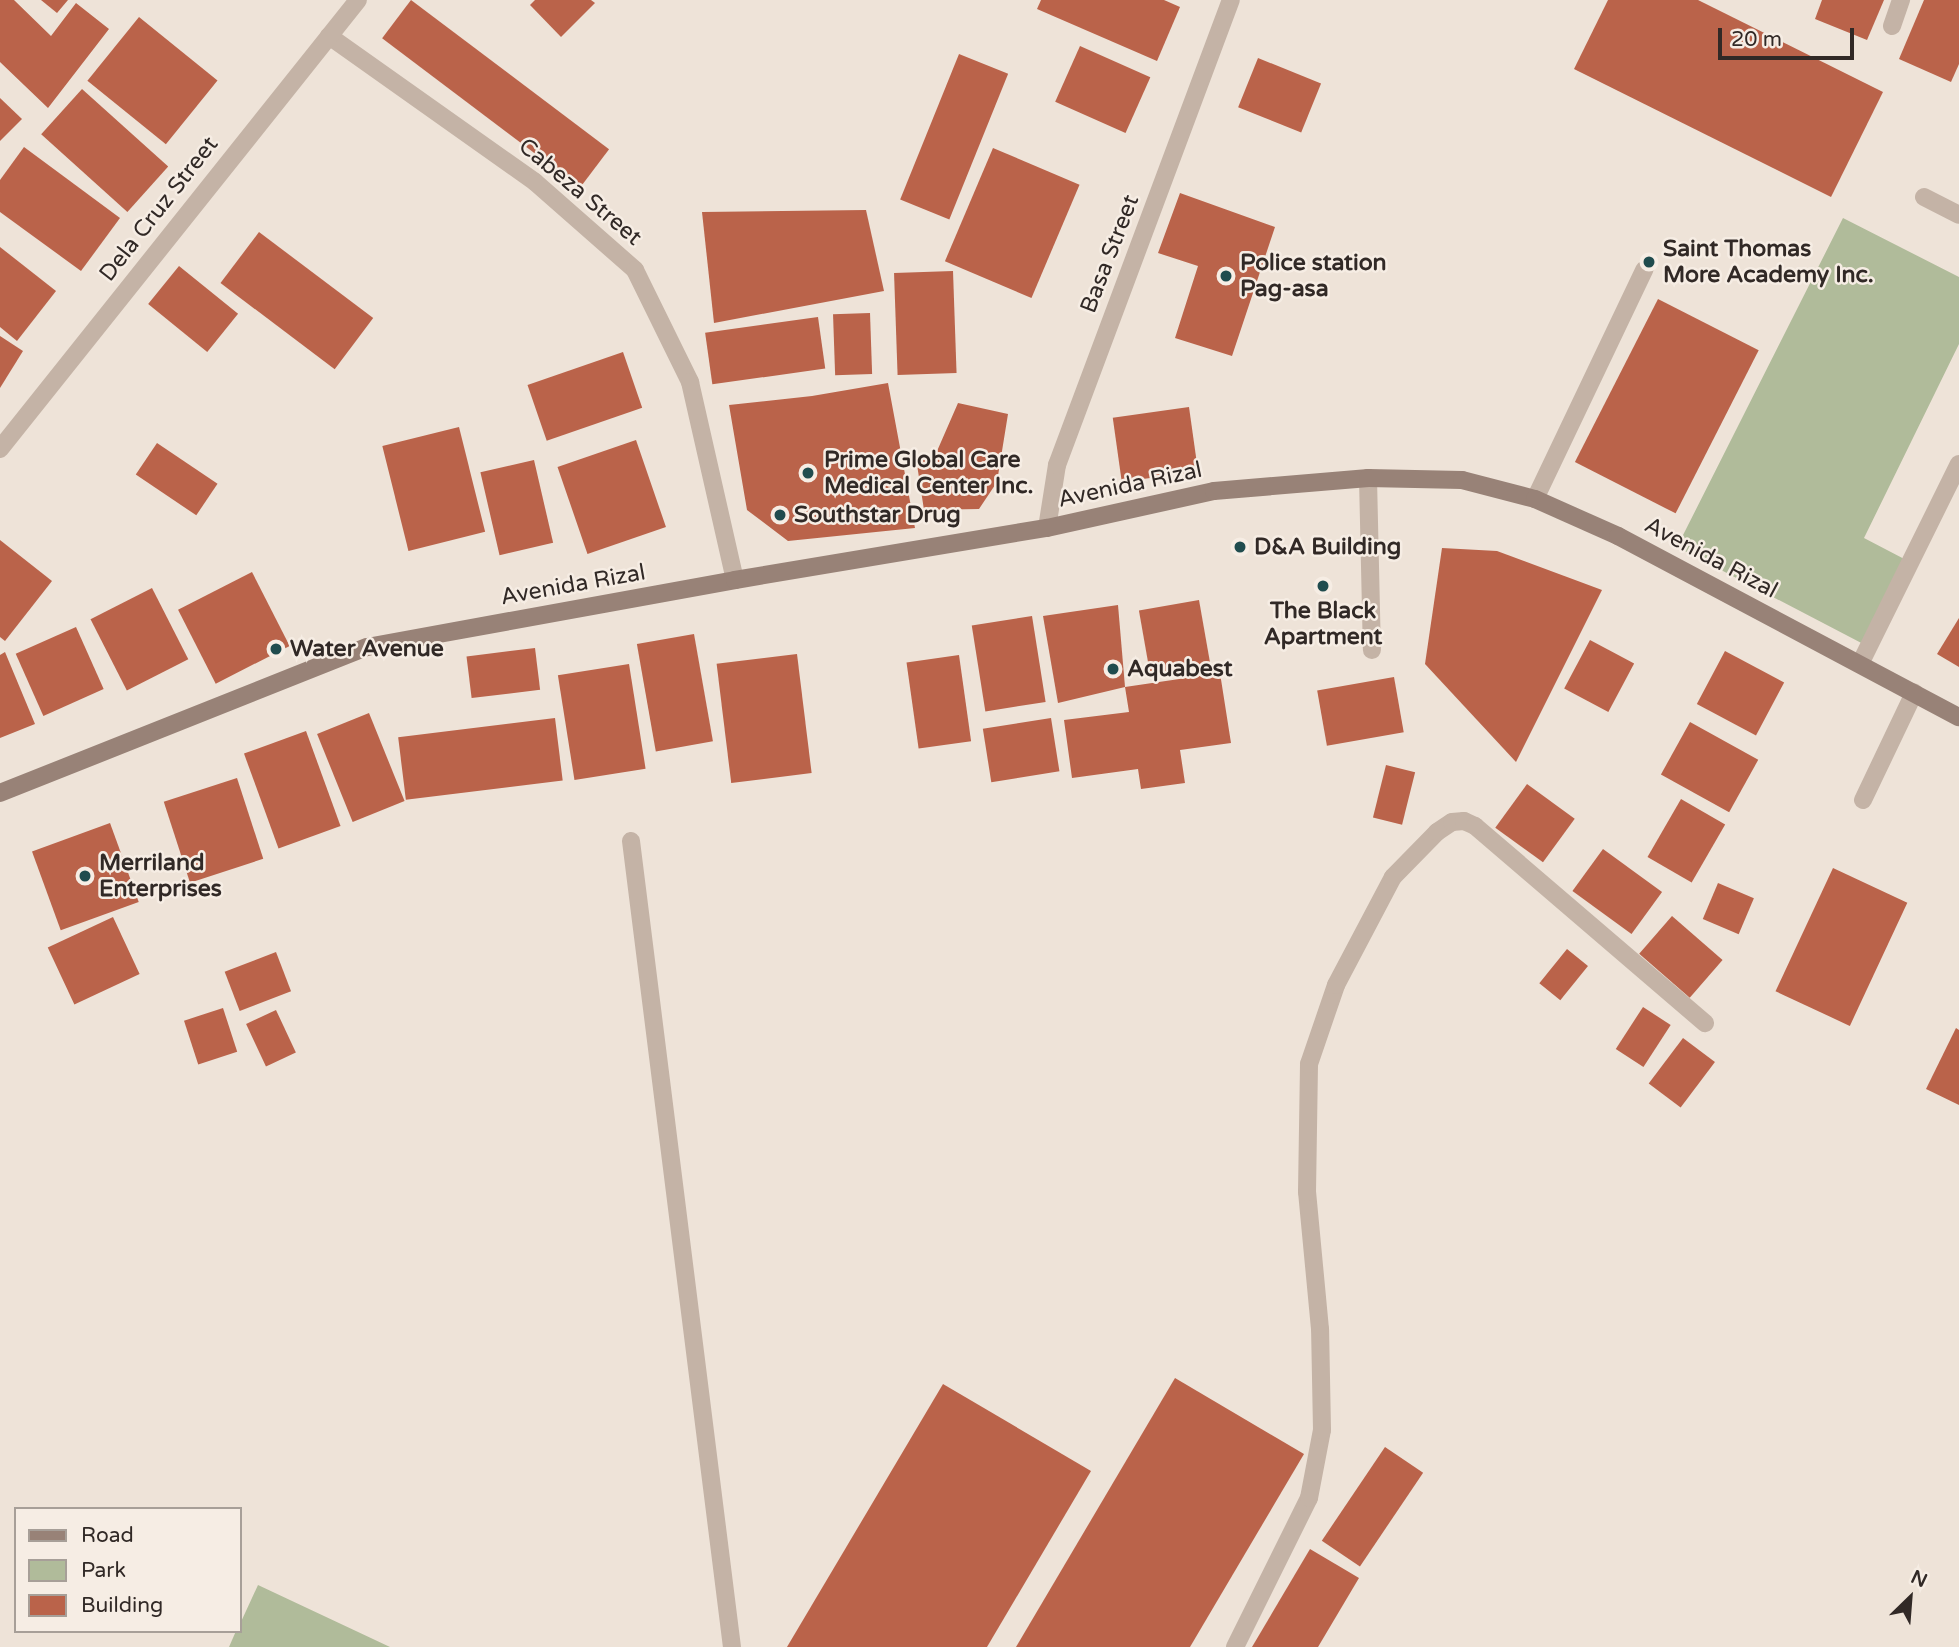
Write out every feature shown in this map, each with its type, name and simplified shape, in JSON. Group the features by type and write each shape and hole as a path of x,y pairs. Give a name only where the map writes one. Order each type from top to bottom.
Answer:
{"main road":[{"name":"Avenida Rizal","path":"0,793 368,647 735,580 1047,528 1213,491 1368,478 1462,480 1535,499 1618,536 1959,717"}],"street":[{"name":"Dela Cruz Street","path":"0,449 358,0"},
{"name":"Basa Street","path":"1047,528 1057,465 1231,0"},
{"path":"1892,26 1901,0"},
{"name":"Cabeza Street","path":"328,36 535,182 635,270 690,382 735,580"},
{"path":"1924,197 1959,215"},
{"path":"1535,499 1644,270"},
{"path":"1860,664 1959,464"},
{"path":"1368,478 1373,650"},
{"path":"1863,800 1914,693"},
{"path":"1235,1647 1309,1498 1322,1430 1320,1329 1307,1192 1309,1064 1335,985 1393,877 1437,832 1452,822 1464,821 1475,827 1705,1023"},
{"path":"631,841 732,1647"}],"green space":[{"path":"1843,218 1959,277 1959,344 1864,538 1910,562 1869,647 1677,547"},
{"path":"258,1585 390,1647 229,1647 235,1633 242,1633 242,1620"}],"building":[{"path":"0,0 14,0 51,36 76,3 109,29 48,108 0,62"},
{"path":"41,0 68,0 57,13"},
{"path":"411,0 609,149 580,188 382,38"},
{"path":"535,0 591,0 595,3 561,37 530,5"},
{"path":"1041,0 1164,0 1180,7 1157,61 1037,9"},
{"path":"1608,0 1698,0 1883,92 1831,197 1574,69"},
{"path":"1822,0 1884,0 1867,40 1815,19"},
{"path":"1924,0 1959,0 1959,64 1951,82 1899,59"},
{"path":"139,17 217,81 166,144 87,81"},
{"path":"1080,46 1150,77 1126,133 1055,102"},
{"path":"959,54 1008,74 949,219 900,200"},
{"path":"1258,58 1321,83 1301,133 1238,107"},
{"path":"82,89 168,167 127,212 41,134"},
{"path":"0,98 22,119 0,141"},
{"path":"24,147 120,218 81,271 0,212 0,180"},
{"path":"993,148 1080,185 1031,298 945,261"},
{"name":"Police station Pag-asa","path":"1180,193 1275,227 1232,356 1175,338 1198,266 1158,253"},
{"path":"866,210 884,291 714,323 702,212"},
{"path":"259,232 373,318 335,369 220,283"},
{"path":"0,247 56,291 17,341 0,327"},
{"path":"179,266 238,314 207,352 148,304"},
{"path":"953,271 957,373 898,375 894,273"},
{"path":"1658,299 1759,350 1676,513 1575,462"},
{"path":"870,313 872,374 835,375 833,314"},
{"path":"818,317 825,368 712,384 705,333"},
{"path":"0,336 23,351 0,388"},
{"path":"623,352 642,408 547,441 528,385"},
{"path":"888,383 915,528 788,541 747,510 729,405 812,396"},
{"path":"958,403 1008,414 997,482 979,509 924,510 916,458 934,458"},
{"path":"1189,407 1198,471 1122,482 1113,418"},
{"path":"459,427 485,532 408,551 382,446"},
{"path":"636,440 666,527 587,554 558,467"},
{"path":"157,443 218,484 196,515 136,475"},
{"path":"534,460 553,543 500,555 480,472"},
{"path":"0,540 52,581 5,641 0,637"},
{"path":"1442,548 1497,551 1602,590 1516,762 1425,664"},
{"path":"252,572 290,646 216,684 178,610"},
{"path":"152,588 188,659 127,691 91,619"},
{"path":"1199,600 1210,665 1150,676 1139,611"},
{"path":"1118,605 1125,687 1058,703 1043,616"},
{"path":"1032,616 1046,702 985,711 972,626"},
{"path":"1959,618 1959,667 1937,654"},
{"path":"76,627 104,689 43,716 16,654"},
{"path":"694,634 713,741 656,751 637,644"},
{"path":"1590,640 1634,663 1608,712 1564,689"},
{"path":"535,648 540,690 472,698 467,656"},
{"path":"1725,651 1784,682 1756,735 1697,704"},
{"path":"5,652 35,724 0,738 0,655"},
{"path":"797,654 812,773 731,783 717,664"},
{"path":"959,655 971,741 919,749 907,662"},
{"path":"629,664 646,769 574,780 558,675"},
{"path":"1220,673 1231,743 1180,750 1185,783 1141,789 1138,769 1072,778 1064,720 1129,712 1125,687"},
{"path":"1394,677 1404,732 1327,746 1317,691"},
{"path":"369,713 405,801 353,822 317,734"},
{"path":"555,718 563,781 406,800 398,737"},
{"path":"1051,718 1059,771 991,782 983,729"},
{"path":"1690,722 1758,760 1729,812 1661,774"},
{"path":"306,731 341,826 279,848 244,754"},
{"path":"1386,765 1415,772 1402,825 1373,817"},
{"path":"237,778 263,859 190,883 164,802"},
{"path":"1527,784 1575,819 1543,862 1495,828"},
{"path":"1681,799 1725,824 1692,883 1648,857"},
{"name":"Merriland Enterprises","path":"110,823 139,902 61,930 32,851"},
{"path":"1603,849 1662,892 1631,934 1572,891"},
{"path":"1833,868 1907,903 1850,1026 1776,991"},
{"path":"1718,883 1754,898 1739,934 1703,919"},
{"path":"1672,916 1723,960 1690,998 1639,954"},
{"path":"113,917 140,974 74,1005 48,947"},
{"path":"1567,949 1588,966 1560,1000 1539,983"},
{"path":"276,952 291,991 240,1011 225,972"},
{"path":"1643,1007 1671,1025 1643,1067 1616,1049"},
{"path":"223,1008 237,1052 198,1064 184,1021"},
{"path":"276,1010 296,1053 266,1067 246,1024"},
{"path":"1956,1028 1959,1030 1959,1105 1926,1089"},
{"path":"1683,1038 1715,1062 1681,1108 1649,1084"},
{"path":"1175,1378 1304,1454 1190,1647 1016,1647"},
{"path":"943,1384 1091,1471 987,1647 787,1647"},
{"path":"1385,1447 1423,1473 1360,1566 1322,1541"},
{"path":"1310,1549 1359,1578 1318,1647 1252,1647"}],"place":[{"name":"Saint Thomas More Academy Inc.","path":"1649,262"},
{"name":"Police station Pag-asa","path":"1226,276"},
{"name":"Prime Global Care Medical Center Inc.","path":"808,473"},
{"name":"Southstar Drug","path":"780,515"},
{"name":"D&A Building","path":"1240,547"},
{"name":"The Black Apartment","path":"1323,586"},
{"name":"Water Avenue","path":"276,649"},
{"name":"Aquabest","path":"1113,669"},
{"name":"Merriland Enterprises","path":"85,876"}]}
